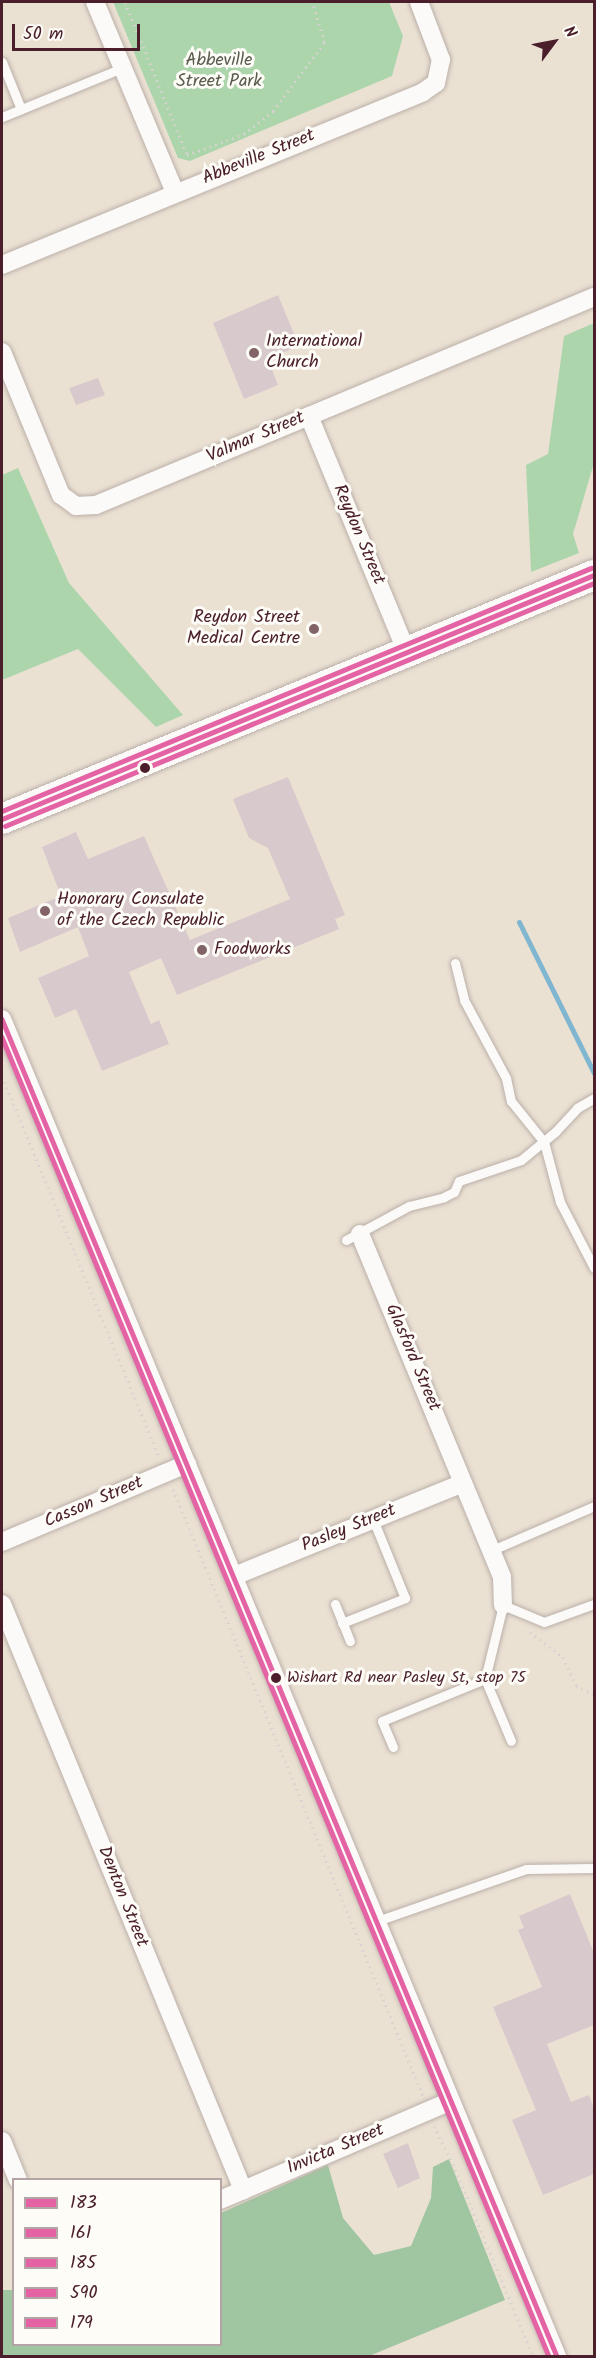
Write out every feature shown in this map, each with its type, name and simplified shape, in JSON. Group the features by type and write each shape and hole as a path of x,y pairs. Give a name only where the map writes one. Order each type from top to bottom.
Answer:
{"main road":[{"path":"2,819 594,575"}],"street":[{"path":"95,2 175,192"},
{"name":"Abbeville Street","path":"2,265 423,92 436,83 441,60 419,2"},
{"name":"Valmar Street","path":"2,352 61,495 76,506 96,505 594,297"},
{"name":"Reydon Street","path":"309,416 407,653"},
{"path":"2,1019 557,2356"},
{"name":"Glasford Street","path":"353,1237 492,1550 502,1576 503,1605"},
{"name":"Casson Street","path":"2,1542 187,1464"},
{"name":"Pasley Street","path":"234,1576 463,1483"},
{"name":"Denton Street","path":"2,1604 243,2190"},
{"name":"Invicta Street","path":"222,2199 451,2101"},
{"path":"2,2141 17,2178"}],"lane":[{"path":"2,62 21,109"},
{"path":"2,117 122,68"},
{"path":"455,963 464,1000 506,1078 511,1101 544,1142 560,1202 594,1268"},
{"path":"353,1237 409,1206 444,1197 454,1192 459,1181 521,1160 593,1099"},
{"path":"492,1550 594,1506"},
{"path":"342,1623 405,1598 373,1520"},
{"path":"335,1604 350,1641"},
{"path":"511,1741 485,1678 503,1605 544,1622 594,1604"},
{"path":"393,1747 382,1721 485,1678"},
{"path":"377,1921 526,1869 594,1868"}],"path":[{"path":"125,2 187,155 244,134 273,111 325,42 312,2"},
{"path":"2,1076 160,1460"},
{"path":"172,1487 424,2100"},
{"path":"527,1629 563,1657 576,1686 594,1694"},
{"path":"429,2116 453,2164 533,2356"}],"green space":[{"name":"Abbeville Street Park","path":"113,2 389,2 403,36 392,76 190,161 178,158"},
{"path":"594,323 594,463 573,534 579,553 531,572 526,465 548,454 564,336"},
{"path":"18,468 69,583 183,715 156,727 78,649 2,680 2,475"},
{"path":"449,2159 505,2300 369,2356 2,2356 2,2290 12,2290 12,2346 222,2346 222,2213 328,2165 343,2218 374,2255 411,2246 431,2198 433,2167"}],"building":[{"name":"International Church","path":"278,295 299,346 268,359 278,385 244,399 213,323"},
{"path":"98,378 105,395 76,405 69,388"},
{"path":"288,777 345,915 335,919 339,929 177,995 161,958 129,972 151,1024 159,1020 169,1044 102,1071 76,1009 55,1018 38,978 89,956 78,927 20,952 8,918 61,896 42,847 76,832 88,859 144,836 190,940 290,899 268,848 249,838 233,799"},
{"path":"570,1894 594,1953 594,2025 547,2044 571,2102 589,2095 594,2109 594,2174 543,2195 512,2120 536,2110 493,2007 542,1987 518,1930 524,1928 519,1916"},
{"path":"408,2143 420,2178 398,2188 383,2154"}],"waterway":[{"path":"519,922 594,1073"}],"transit line":[{"name":"179","path":"2,811 591,568"},
{"name":"185","path":"2,819 594,575"},
{"name":"590","path":"5,826 594,583"},
{"name":"183","path":"2,1019 557,2356"},
{"name":"161","path":"2,1037 549,2356"}],"place":[{"name":"International Church","path":"254,353"},
{"name":"Reydon Street Medical Centre","path":"314,629"},
{"name":"Honorary Consulate of the Czech Republic","path":"45,911"},
{"name":"Foodworks","path":"202,950"},
{"name":"Wishart Rd near Pasley St, stop 75","path":"276,1678"}]}
